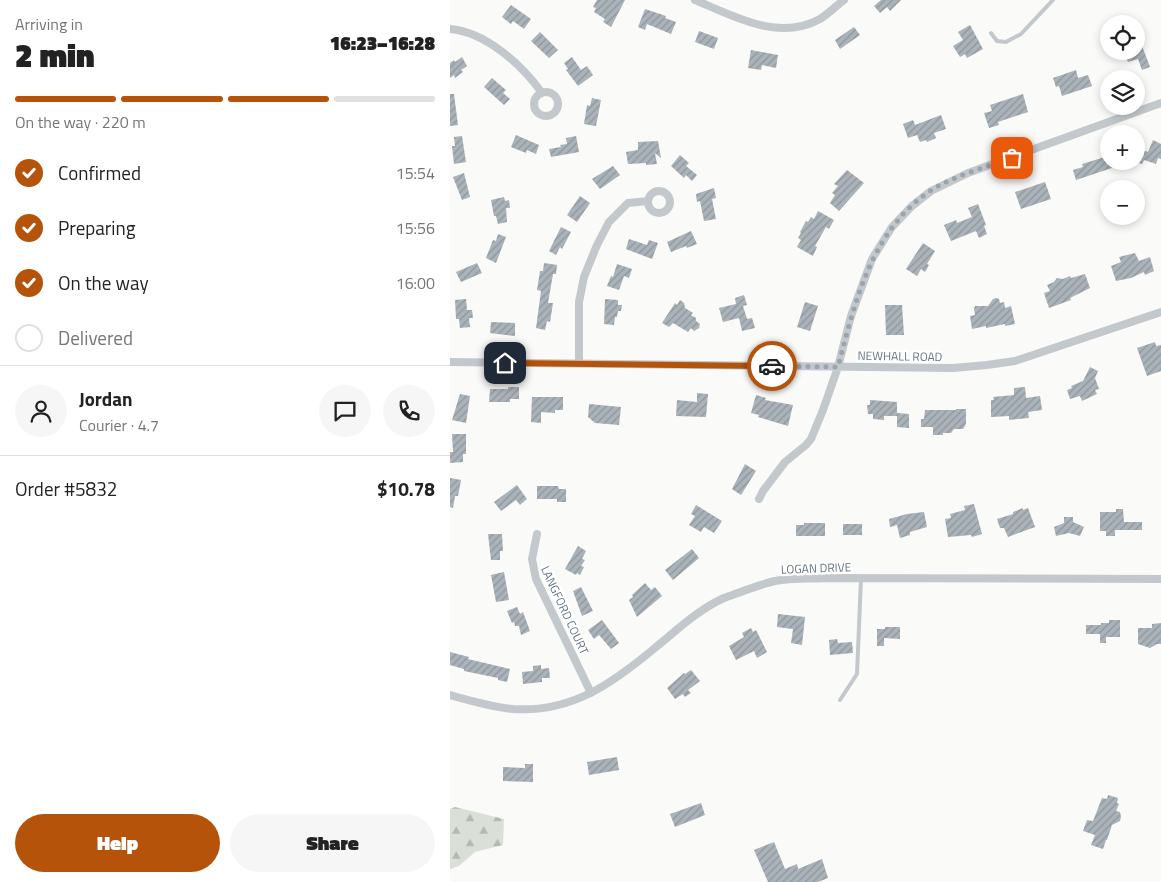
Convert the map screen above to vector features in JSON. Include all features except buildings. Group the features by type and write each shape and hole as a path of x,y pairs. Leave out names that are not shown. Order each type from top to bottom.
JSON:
{"street":[{"path":"695,0 748,22 772,28 793,28 819,19 844,0"},
{"path":"450,29 461,30 488,42 530,76 542,93"},
{"path":"759,499 785,462 806,446 811,439 838,367 851,316 872,259 892,227 912,206 931,190 968,174 1161,104"},
{"path":"579,364 579,302 581,289 597,245 609,222 628,202 648,201"},
{"name":"NEWHALL ROAD","path":"450,362 953,368 987,366 1015,361 1161,312"},
{"name":"LANGFORD COURT","path":"537,534 532,559 536,579 591,693"},
{"name":"LOGAN DRIVE","path":"450,695 486,705 512,709 556,707 591,693 625,673 680,627 723,599 775,581 828,578 1161,579"}],"lane":[{"path":"991,33 997,41 1006,42 1020,34 1053,0"},
{"path":"840,700 857,674 861,578"}],"green space":[{"path":"455,807 504,819 503,845 475,852 459,866 450,869 450,809"}],"way so far":[{"path":"772,366 838,367 851,316 872,259 892,227 931,190 1012,158"}],"route":[{"path":"505,363 772,366"}]}
